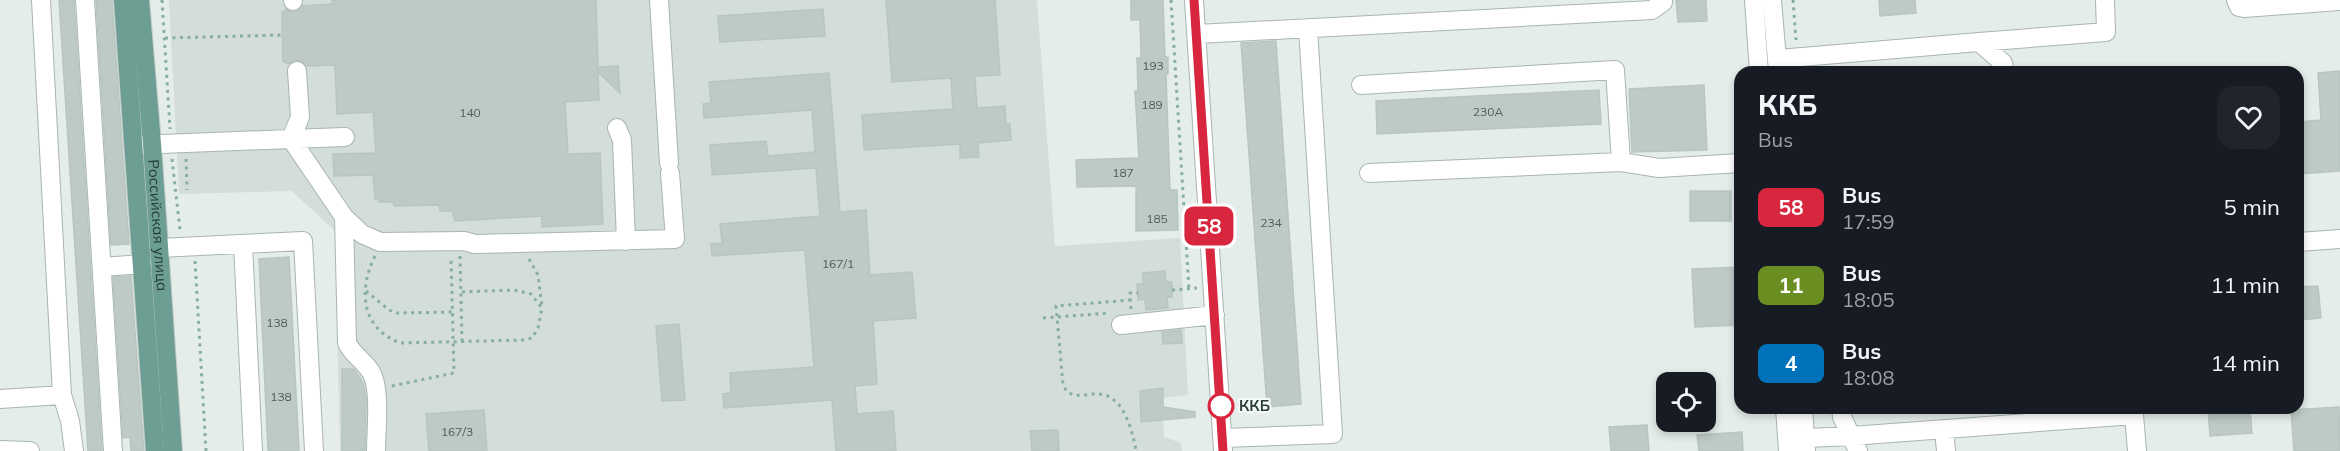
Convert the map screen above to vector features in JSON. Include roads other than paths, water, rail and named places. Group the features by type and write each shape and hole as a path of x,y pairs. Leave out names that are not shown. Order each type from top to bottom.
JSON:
{"main road":[{"name":"Российская улица","path":"123,0 152,144 142,264 155,451"},
{"name":"Российская улица","path":"141,0 173,451"}],"street":[{"path":"40,0 62,395 70,422 74,451"},
{"path":"85,0 113,451"},
{"path":"291,139 344,217 362,234 380,242 464,241 475,244 675,239 659,0"},
{"path":"1194,0 1223,445 1333,434 1308,28"},
{"path":"1197,34 1652,10 1663,0"},
{"path":"1754,0 1759,66"},
{"path":"1772,0 1777,66 1797,57 1817,65 1979,42 2106,32 2105,0"},
{"path":"2236,0 2239,7 2244,8 2340,1"},
{"path":"1979,42 2004,66"},
{"path":"1361,85 1615,70 1621,162"},
{"path":"291,139 300,117 297,71"},
{"path":"617,128 622,140 626,241"},
{"path":"152,144 345,137"},
{"path":"1369,173 1621,162 1659,168 1734,163"},
{"path":"344,217 347,343 352,353 372,374 375,389 376,451"},
{"path":"2304,242 2340,239"},
{"path":"159,248 303,241 314,451"},
{"path":"243,244 253,451"},
{"path":"102,267 142,264"},
{"path":"1121,317 1215,315"},
{"path":"0,399 62,395"},
{"path":"1787,414 1796,445"},
{"path":"1796,445 1802,414"},
{"path":"1842,414 1855,443"},
{"path":"1796,445 1855,443 2060,414"},
{"path":"2122,414 2134,415 2137,451"},
{"path":"1944,430 1946,451"},
{"path":"0,450 30,451"}],"place":[{"name":"ККБ","path":"1221,406"}]}
